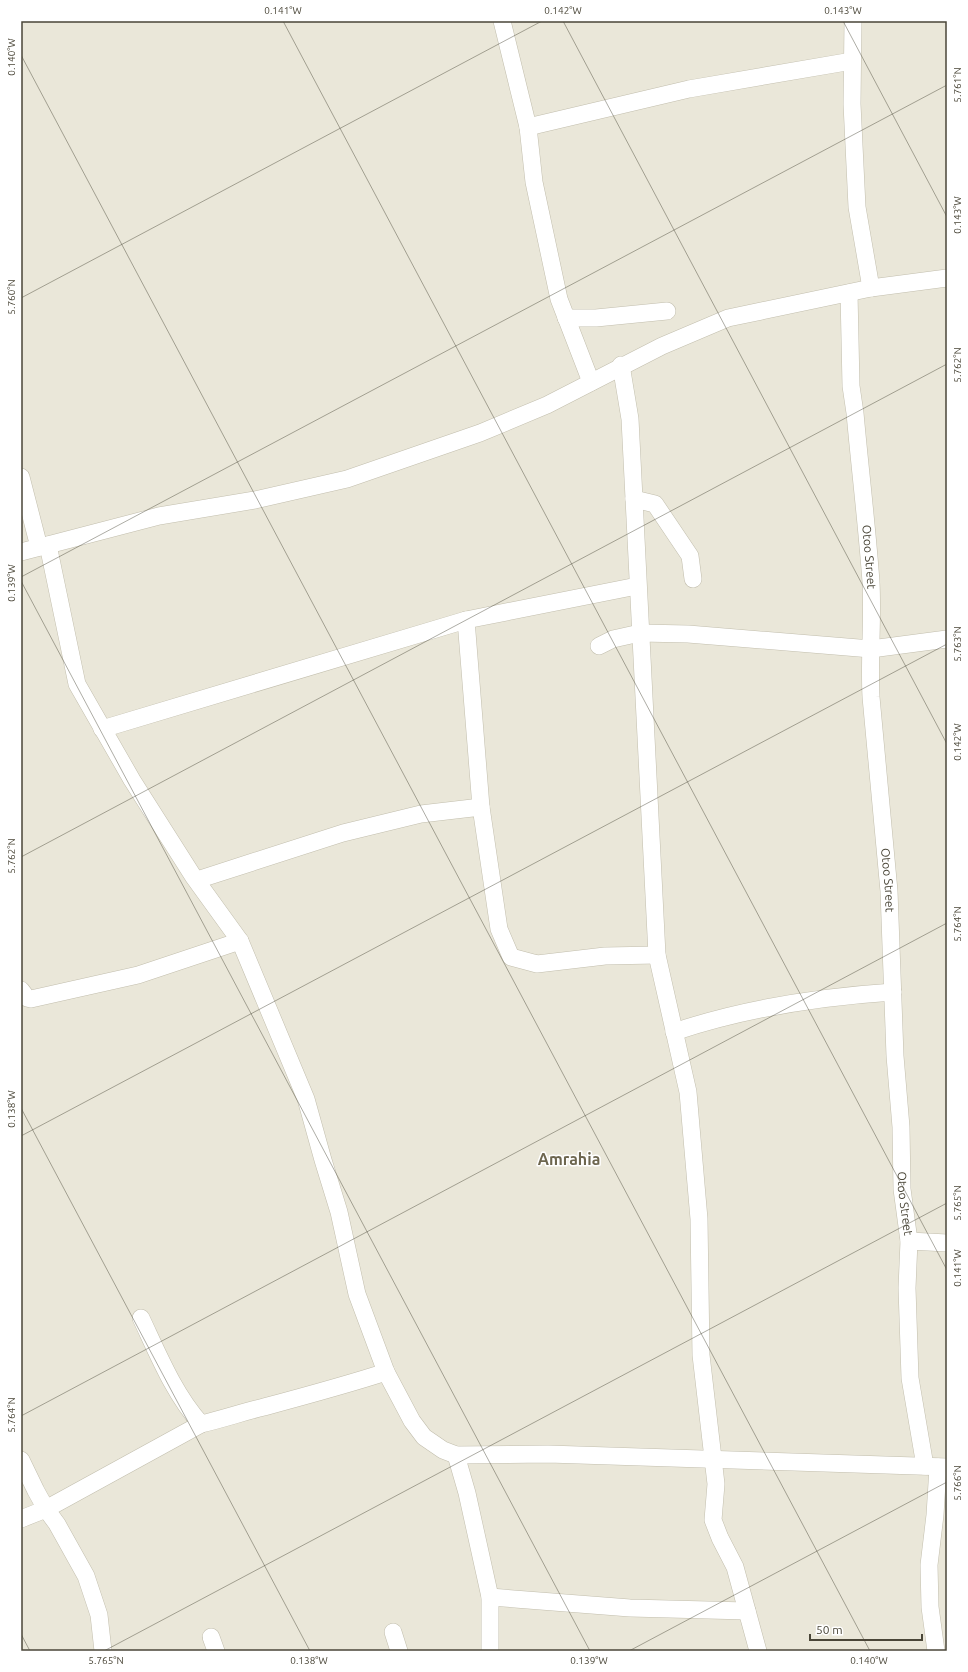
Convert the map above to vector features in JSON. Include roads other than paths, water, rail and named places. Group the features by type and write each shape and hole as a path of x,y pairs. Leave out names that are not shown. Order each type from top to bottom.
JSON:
{"street":[{"path":"502,21 528,127 534,182 559,299 591,382"},
{"path":"853,21 852,104 857,208 871,288"},
{"path":"528,127 689,89 852,61"},
{"path":"21,552 159,516 255,500 346,479 480,434 547,405 621,365 728,318 871,288 947,278"},
{"name":"Otoo Street","path":"849,293 851,386 855,413 871,581 871,697 884,825 895,1056 901,1126 902,1189 909,1242 908,1288 910,1378 937,1467 935,1514 929,1565 930,1607 936,1651"},
{"path":"566,318 668,312"},
{"path":"621,365 630,419 637,586 647,740 648,806 657,955 688,1092 699,1219 701,1355 716,1484 712,1520 736,1568 758,1651"},
{"path":"21,477 43,546 77,684 132,780 197,880 240,941 306,1099 339,1212 357,1294 386,1372 412,1421 424,1437 443,1450 456,1455 548,1454 937,1467"},
{"path":"634,499 655,504 690,556 693,579"},
{"path":"102,729 466,620 637,586"},
{"path":"466,620 481,807 499,930 511,957 537,964 605,956 657,955"},
{"path":"599,646 613,639 640,633 688,634 871,649 947,639"},
{"path":"197,880 343,833 422,814 481,807"},
{"path":"21,990 27,998 31,999 138,975 240,941"},
{"path":"674,1032 715,1018 764,1007 862,994 893,992"},
{"path":"909,1242 947,1243"},
{"path":"141,1318 177,1391 190,1412 201,1424"},
{"path":"21,1519 46,1509 201,1424 223,1420 239,1414 331,1389 386,1372"},
{"path":"456,1455 467,1492 490,1597 490,1651"},
{"path":"21,1460 46,1509 57,1524 86,1576 99,1615 103,1651"},
{"path":"490,1597 630,1608 747,1611"},
{"path":"393,1632 399,1651"}],"district":[{"name":"Amrahia","path":"569,1159"}]}
